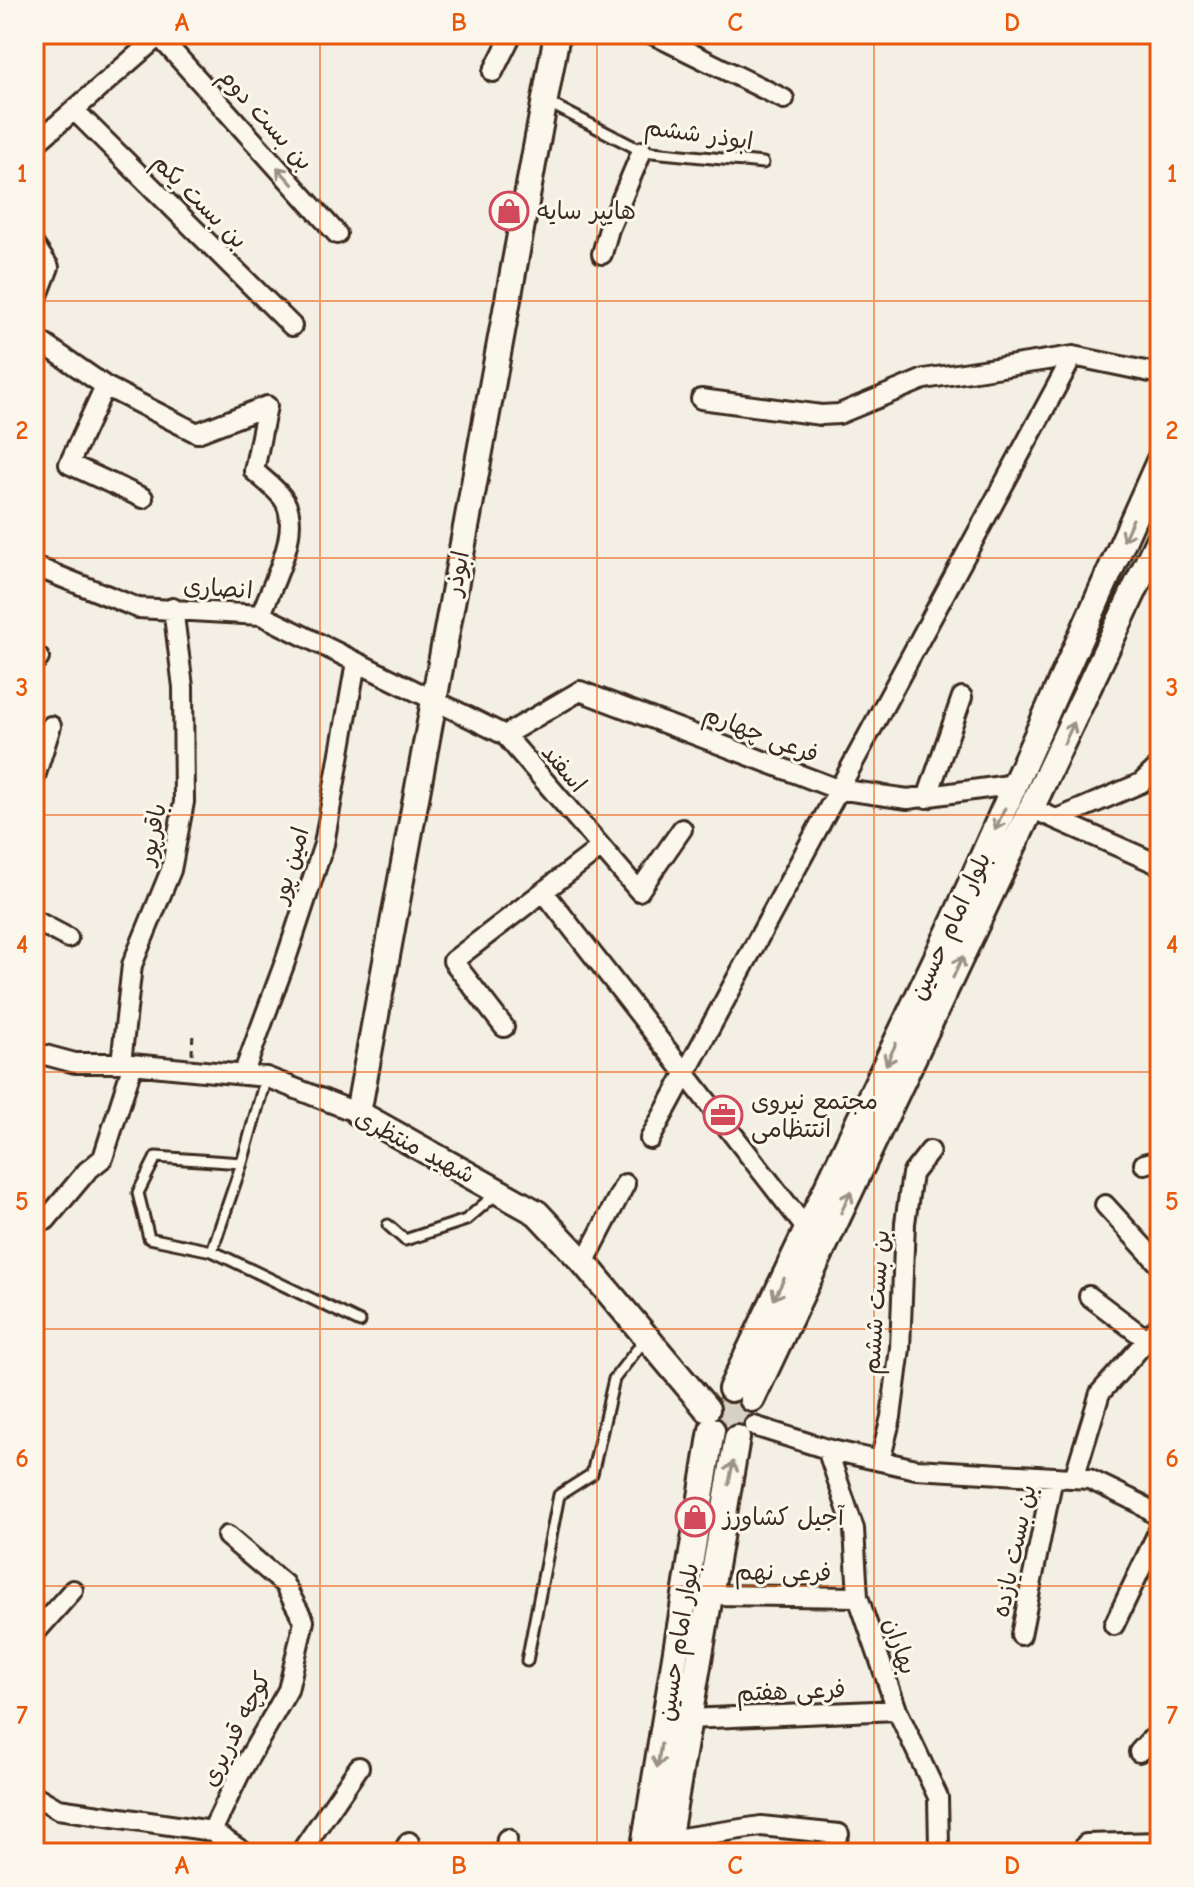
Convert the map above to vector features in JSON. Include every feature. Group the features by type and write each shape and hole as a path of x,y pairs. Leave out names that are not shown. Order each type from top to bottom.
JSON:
{"street":[{"path":"493,72 512,34"},
{"name":"ابوذر","path":"358,1113 557,34"},
{"path":"653,34 784,99"},
{"path":"34,145 157,35"},
{"name":"بن بست دوم","path":"157,35 337,234"},
{"name":"بن بست یکم","path":"74,110 292,326"},
{"path":"602,254 609,229 642,151"},
{"path":"34,245 49,267 34,306"},
{"path":"34,337 105,386 197,433 267,406 254,471 283,498 291,518 290,534 261,615"},
{"path":"701,399 821,415 839,414 924,379 1073,356 1160,374"},
{"path":"650,1139 1073,356"},
{"path":"105,386 69,464 143,498"},
{"name":"بلوار امام حسین","path":"741,1394 808,1231 1016,784 1160,459"},
{"name":"بلوار امام حسین","path":"741,1394 1033,809 1160,536"},
{"name":"انصاری","path":"34,566 138,608 261,615 434,700"},
{"name":"باقرپور","path":"46,1220 87,1171 103,1158 127,1064 132,965 171,870 184,802 183,687 173,608"},
{"name":"امین پور","path":"243,1075 324,844 356,662"},
{"name":"فرعی چهارم","path":"505,735 580,691 837,789 908,799 1016,784"},
{"path":"927,798 962,697"},
{"name":"اسفند","path":"434,700 505,735 639,891 682,829"},
{"path":"34,780 51,726"},
{"path":"1057,819 1141,783 1160,765"},
{"path":"1033,809 1160,865"},
{"path":"504,1027 453,961 600,848"},
{"path":"544,892 808,1231"},
{"path":"34,920 68,938"},
{"name":"شهید منتظری","path":"34,1052 75,1063 127,1064 266,1077 358,1113 537,1213 584,1263 710,1419"},
{"name":"بن بست ششم","path":"880,1461 891,1417 900,1348 905,1223 912,1174 930,1151"},
{"path":"584,1263 625,1184"},
{"path":"1105,1205 1160,1265"},
{"path":"1089,1296 1146,1339"},
{"path":"1074,1478 1100,1393 1160,1325"},
{"path":"746,1432 757,1412 741,1394 716,1395 710,1419 724,1438 746,1432 916,1469 1089,1479 1139,1503 1160,1518"},
{"name":"بلوار امام حسین","path":"643,1853 710,1419"},
{"name":"بلوار امام حسین","path":"667,1847 708,1595 746,1432"},
{"name":"بهاران","path":"827,1449 854,1529 858,1597 897,1710 938,1797 937,1853"},
{"name":"بن بست یازده","path":"1021,1635 1053,1477"},
{"path":"1114,1625 1160,1528"},
{"name":"کوچه قدریری","path":"212,1831 239,1775 288,1690 304,1621 284,1584 227,1536"},
{"path":"34,1634 73,1590"},
{"name":"فرعی نهم","path":"708,1595 858,1597"},
{"name":"فرعی هفتم","path":"688,1719 897,1710"},
{"path":"1139,1752 1160,1734"},
{"path":"300,1853 359,1767"},
{"path":"34,1795 58,1809 212,1831 244,1853"},
{"path":"667,1847 761,1826 839,1834"},
{"path":"1086,1844 1160,1842"}],"lane":[{"name":"ابوذر ششم","path":"545,101 642,151 763,163"},
{"path":"212,1251 242,1163 266,1077"},
{"path":"242,1163 156,1157 138,1193 149,1238 212,1251 360,1322"},
{"path":"388,1225 405,1240 466,1220 499,1191"},
{"path":"527,1661 559,1495 592,1474 614,1379 646,1338"}],"path":[{"path":"192,1070 193,1031"}],"shaded area":[{"path":"732,1393 746,1399 752,1413 746,1427 732,1433 718,1427 712,1413 718,1399"}],"place":[{"name":"هایپر‌ سایه","path":"509,211"},
{"name":"مجتمع نیروی انتتظامی","path":"723,1115"},
{"name":"آجیل کشاورز","path":"695,1517"}]}
